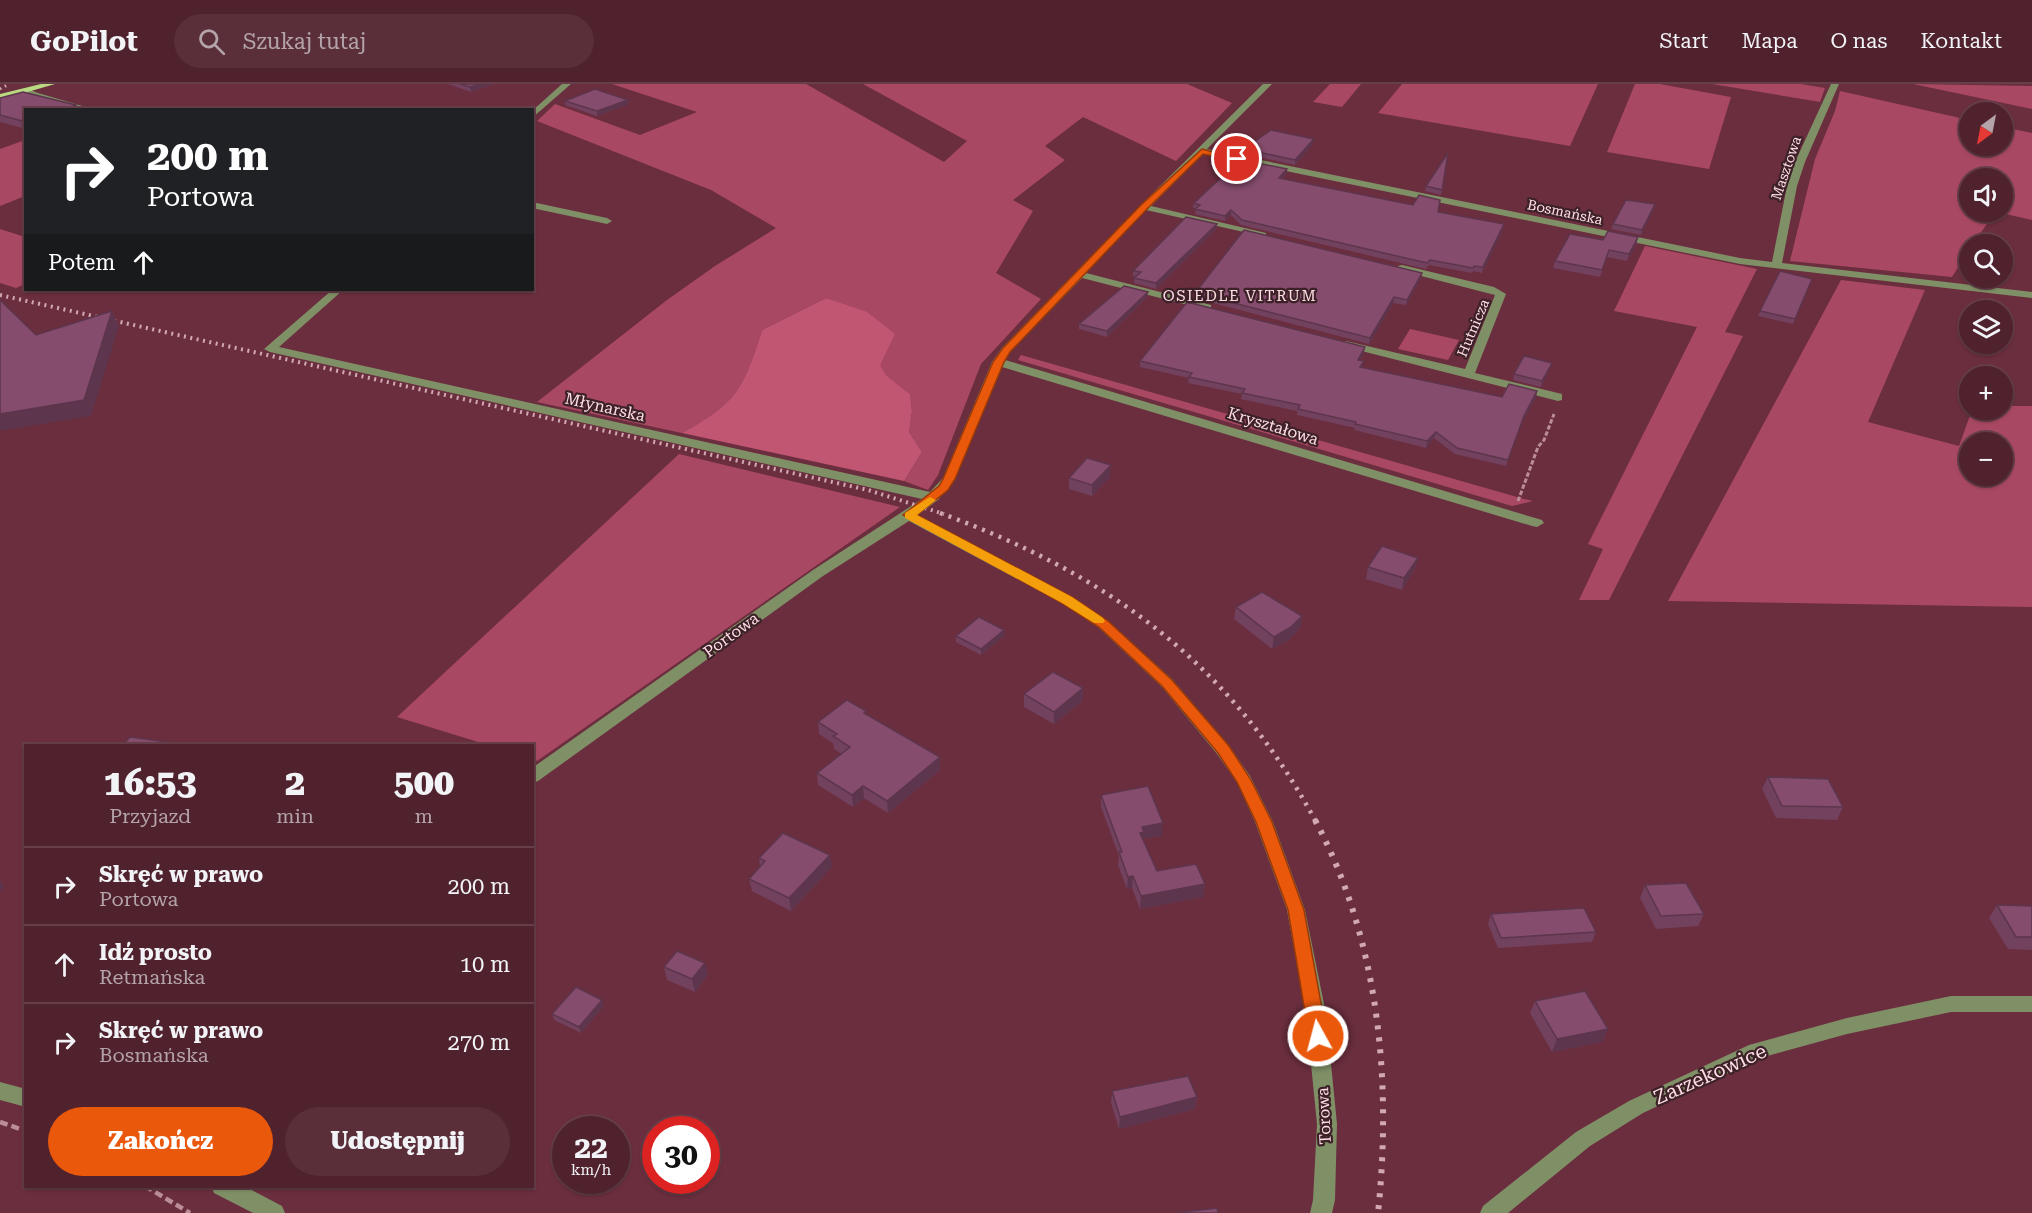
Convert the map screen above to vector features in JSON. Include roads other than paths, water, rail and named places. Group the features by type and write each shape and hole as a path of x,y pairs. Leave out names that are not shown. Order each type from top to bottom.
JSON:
{"main road":[{"path":"0,97 51,84"}],"street":[{"path":"534,114 567,84"},
{"name":"Portowa","path":"534,776 818,573 933,497 949,479 1006,350 1144,207 1268,84"},
{"name":"Masztowa","path":"1776,266 1792,186 1800,162 1835,84"},
{"path":"26,90 35,95 84,108"},
{"name":"Bosmańska","path":"1202,151 1706,255 1776,266 2032,295"},
{"path":"534,205 607,221"},
{"path":"1144,207 1275,238"},
{"name":"Hutnicza","path":"1340,342 1467,374 1472,370 1501,294 1490,289 1388,265"},
{"path":"1079,274 1214,309"},
{"name":"Młynarska","path":"337,291 270,349 933,497"},
{"name":"Kryształowa","path":"999,362 1538,523"},
{"path":"1467,374 1558,397"},
{"name":"Torowa","path":"909,515 1067,600 1104,624 1167,683 1223,750 1244,780 1264,822 1296,910 1316,1014 1326,1124 1324,1200 1321,1213"},
{"name":"Zarzekowice","path":"1491,1213 1583,1139 1636,1107 1756,1051 1847,1026 1951,1004 2032,1004"},
{"path":"0,1091 24,1097"},
{"path":"226,1188 274,1213"}],"railway":[{"path":"0,89 9,84"},
{"path":"0,295 868,490 944,514"},
{"path":"940,513 1001,537 1057,565 1110,595 1158,630 1203,670 1244,715 1282,765 1316,822"},
{"path":"1316,822 1337,866 1354,913 1367,962 1376,1012 1383,1112 1378,1213"}],"district":[{"name":"OSIEDLE VITRUM","path":"1240,296"}]}
